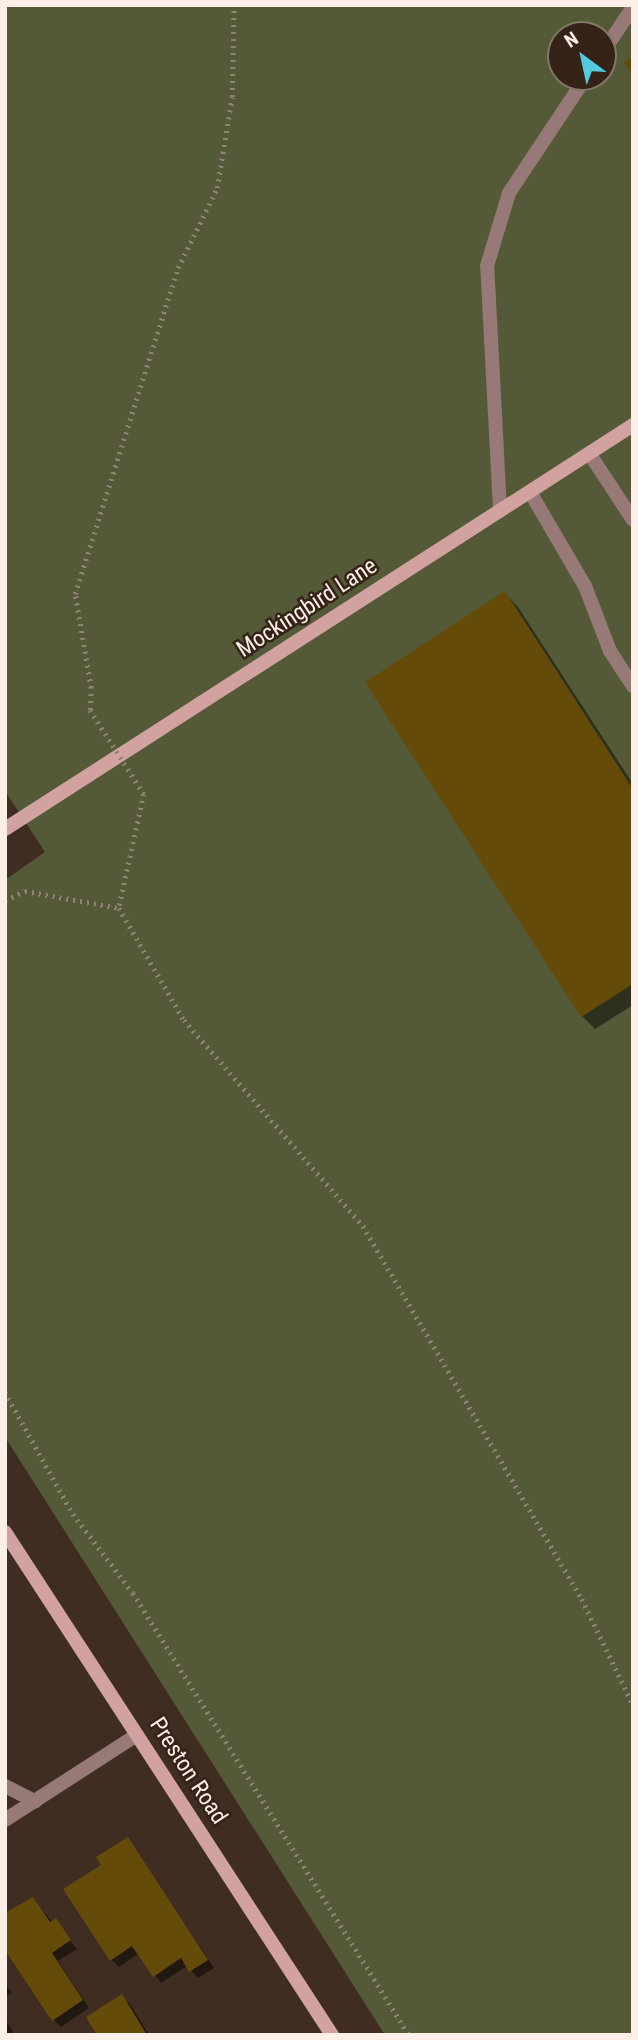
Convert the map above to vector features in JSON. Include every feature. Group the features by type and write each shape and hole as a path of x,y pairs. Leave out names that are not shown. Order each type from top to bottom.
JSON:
{"main road":[{"name":"Mockingbird Lane","path":"5,829 633,425"},
{"name":"Preston Road","path":"5,1532 332,2035"}],"street":[{"path":"617,31 633,7"},
{"path":"500,510 487,266 509,193 577,91"},
{"path":"589,453 633,520"},
{"path":"530,492 585,586 610,651 633,686"},
{"path":"5,1820 137,1735"},
{"path":"5,1786 35,1801"}],"path":[{"path":"234,5 232,96 216,188 178,268 75,594 90,676 90,710 144,794 119,908 184,1020 363,1226 582,1599 633,1705"},
{"path":"5,900 25,891 119,908"},
{"path":"5,1392 73,1514 133,1593 409,2035"}],"green space":[{"path":"5,5 633,5 633,2035 385,2035 5,1437 5,880 45,852 5,791"}],"building":[{"path":"633,56 633,76 624,62"},
{"path":"505,591 633,789 633,984 581,1017 365,682"},
{"path":"128,1837 208,1960 189,1972 181,1958 153,1977 132,1946 110,1961 63,1889 101,1865 96,1857"},
{"path":"33,1897 50,1922 56,1918 71,1940 52,1953 83,2000 52,2021 5,1950 5,1913"},
{"path":"122,1994 147,2035 97,2035 86,2017"}]}
